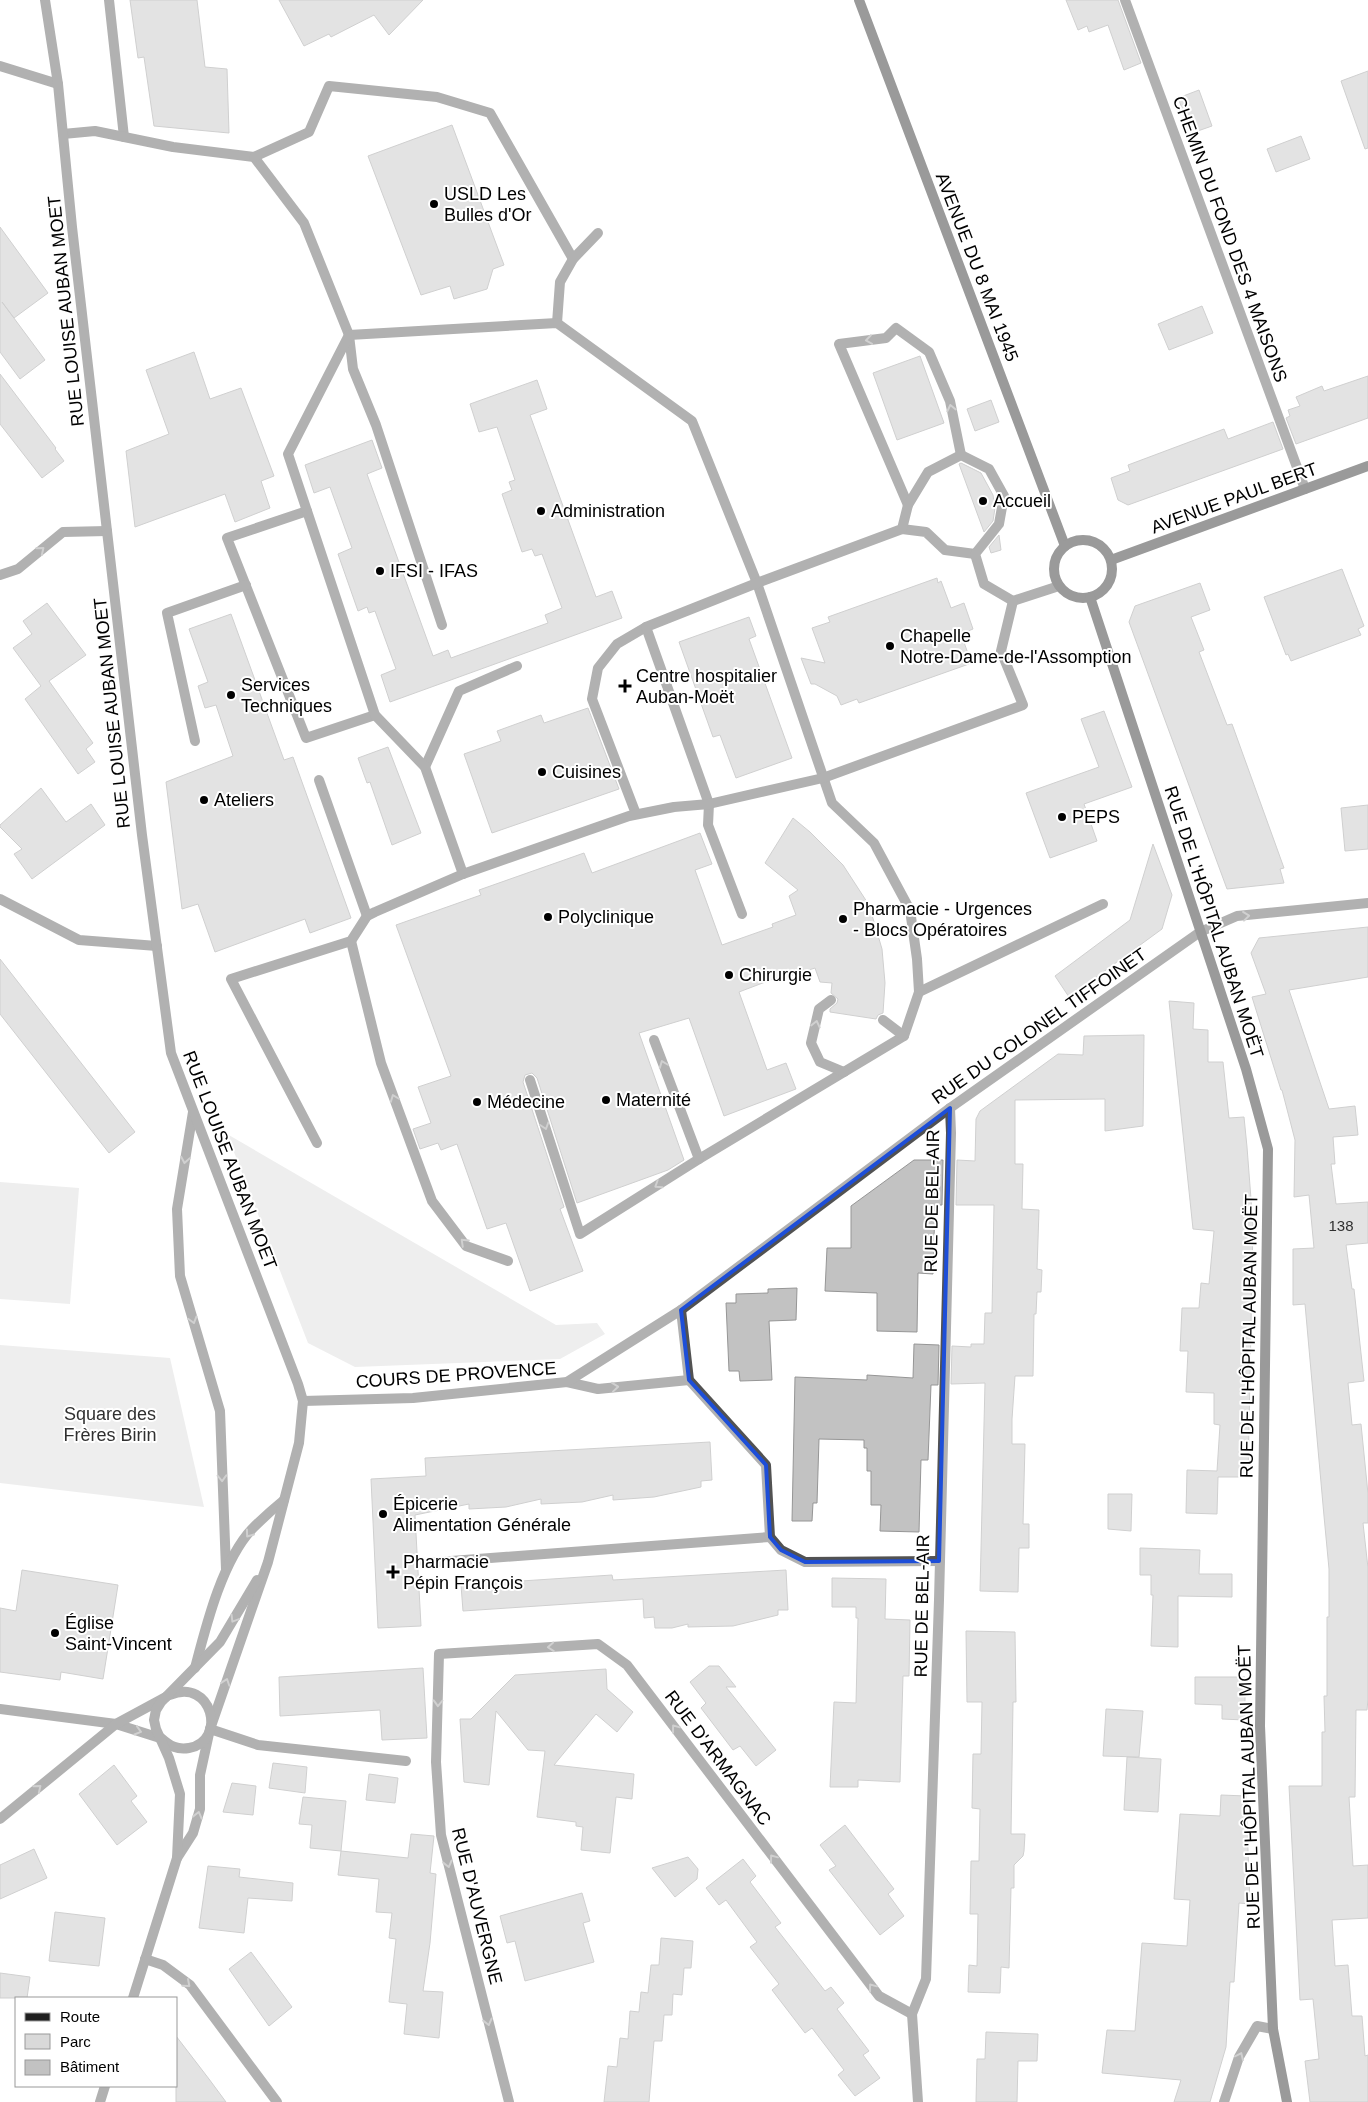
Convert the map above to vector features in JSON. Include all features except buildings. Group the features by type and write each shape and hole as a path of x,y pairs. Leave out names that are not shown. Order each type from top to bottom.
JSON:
{"main road":[{"name":"AVENUE DU 8 MAI 1945","path":"859,0 1064,546"},
{"name":"AVENUE PAUL BERT","path":"1111,560 1368,466"},
{"path":"1088,540 1097,544 1106,551 1111,560 1112,575 1108,584 1099,593 1090,597 1078,598 1068,594 1059,586 1054,577 1054,564 1058,555 1064,546 1075,541 1088,540"},
{"name":"RUE DE L'HÔPITAL AUBAN MOËT","path":"1090,597 1246,1069 1268,1149 1260,1726 1273,2029 1287,2102"}],"street":[{"name":"RUE LOUISE AUBAN MOET","path":"45,0 58,84 72,227 142,835 171,1052 298,1384 302,1401 300,1443 268,1562"},
{"path":"109,0 124,138"},
{"name":"CHEMIN DU FOND DES 4 MAISONS","path":"1125,0 1305,489"},
{"path":"0,66 58,84"},
{"path":"63,134 95,131 173,147 254,157 309,132 329,86 437,97 490,113 573,259"},
{"path":"254,157 304,224 350,335 353,369 376,425 442,625"},
{"path":"557,323 560,282 573,259 598,233"},
{"path":"350,335 557,323 692,421 757,583 832,803 874,843 910,910 917,959 919,992 904,1036 699,1159 580,1234 530,1080"},
{"path":"908,504 839,344 886,338 896,328 929,352 950,401 961,455"},
{"path":"350,335 288,454 376,715 425,767 463,874"},
{"path":"902,529 908,504 928,472 961,455"},
{"path":"961,455 989,468 1004,496 999,524 975,554"},
{"path":"307,511 227,538 306,738 376,715"},
{"path":"636,814 592,699 598,668 617,644 646,627 902,529 926,532 945,550 975,554"},
{"path":"0,575 18,569 63,532 108,531"},
{"path":"975,554 984,584 1013,601 1059,586"},
{"path":"195,742 167,613 246,584"},
{"path":"317,1143 231,978 352,941 367,916 463,874 636,814 674,807 709,804 823,778 1023,705 1001,651 1013,601"},
{"path":"646,627 709,804 708,825 742,914"},
{"path":"425,767 459,690 517,666"},
{"path":"319,780 367,916"},
{"path":"0,899 79,940 157,946"},
{"name":"RUE DU COLONEL TIFFOINET","path":"681,1310 950,1108 1200,932 1237,916 1368,903"},
{"path":"919,992 1103,904"},
{"path":"352,941 381,1063 432,1201 466,1246 508,1262"},
{"path":"831,1000 819,1009 811,1043 820,1062 844,1072"},
{"path":"883,1020 904,1036"},
{"path":"654,1040 699,1159"},
{"name":"RUE DE BEL-AIR","path":"918,2102 912,2014 926,1979 939,1620 951,1133 950,1108"},
{"path":"193,1112 177,1209 180,1276 220,1411 226,1569"},
{"path":"681,1310 689,1380 766,1465 770,1537 781,1550 805,1562 939,1561"},
{"name":"COURS DE PROVENCE","path":"302,1401 413,1398 567,1382 681,1310"},
{"path":"567,1382 598,1389 689,1380"},
{"path":"196,1668 204,1632 226,1569 251,1530 284,1500"},
{"path":"425,1563 770,1537"},
{"path":"133,1997 177,1858 180,1794 169,1758 156,1730 154,1720 156,1710 161,1702 220,1642 268,1562"},
{"path":"0,1709 116,1724 160,1738 176,1748 192,1747 206,1737 210,1728 268,1562"},
{"name":"RUE D'ARMAGNAC","path":"439,1654 598,1644 626,1665 879,1996 912,2014"},
{"name":"RUE D'AUVERGNE","path":"439,1654 436,1762 441,1835 508,2102"},
{"path":"0,1819 116,1724 168,1696 186,1691 204,1700 209,1709 210,1728 200,1774 200,1809 193,1833 177,1858"},
{"path":"210,1728 258,1745 406,1761"},
{"path":"145,1959 163,1965 190,1985 278,2102"},
{"path":"1224,2102 1239,2057 1256,2026 1273,2029"},
{"path":"100,2102 105,2087"}],"highlighted area":[{"path":"950,1108 939,1561 805,1562 781,1550 770,1537 766,1465 689,1380 681,1310"}],"green space":[{"path":"227,1134 556,1325 597,1323 605,1334 560,1359 355,1367 308,1343"},
{"path":"0,1182 79,1188 70,1304 0,1299"},
{"name":"Square des Frères Birin","path":"0,1345 170,1358 204,1507 0,1483"}],"place":[{"name":"USLD Les Bulles d'Or","path":"434,204"},
{"name":"Accueil","path":"983,501"},
{"name":"Administration","path":"541,511"},
{"name":"IFSI - IFAS","path":"380,571"},
{"name":"Chapelle Notre-Dame-de-l'Assomption","path":"890,646"},
{"name":"Centre hospitalier Auban-Moët","path":"625,686"},
{"name":"Services Techniques","path":"231,695"},
{"name":"Cuisines","path":"542,772"},
{"name":"Ateliers","path":"204,800"},
{"name":"PEPS","path":"1062,817"},
{"name":"Polyclinique","path":"548,917"},
{"name":"Pharmacie - Urgences - Blocs Opératoires","path":"843,919"},
{"name":"Chirurgie","path":"729,975"},
{"name":"Maternité","path":"606,1100"},
{"name":"Médecine","path":"477,1102"},
{"name":"Épicerie Alimentation Générale","path":"383,1514"},
{"name":"Pharmacie Pépin François","path":"393,1572"},
{"name":"Église Saint-Vincent","path":"55,1633"}]}
